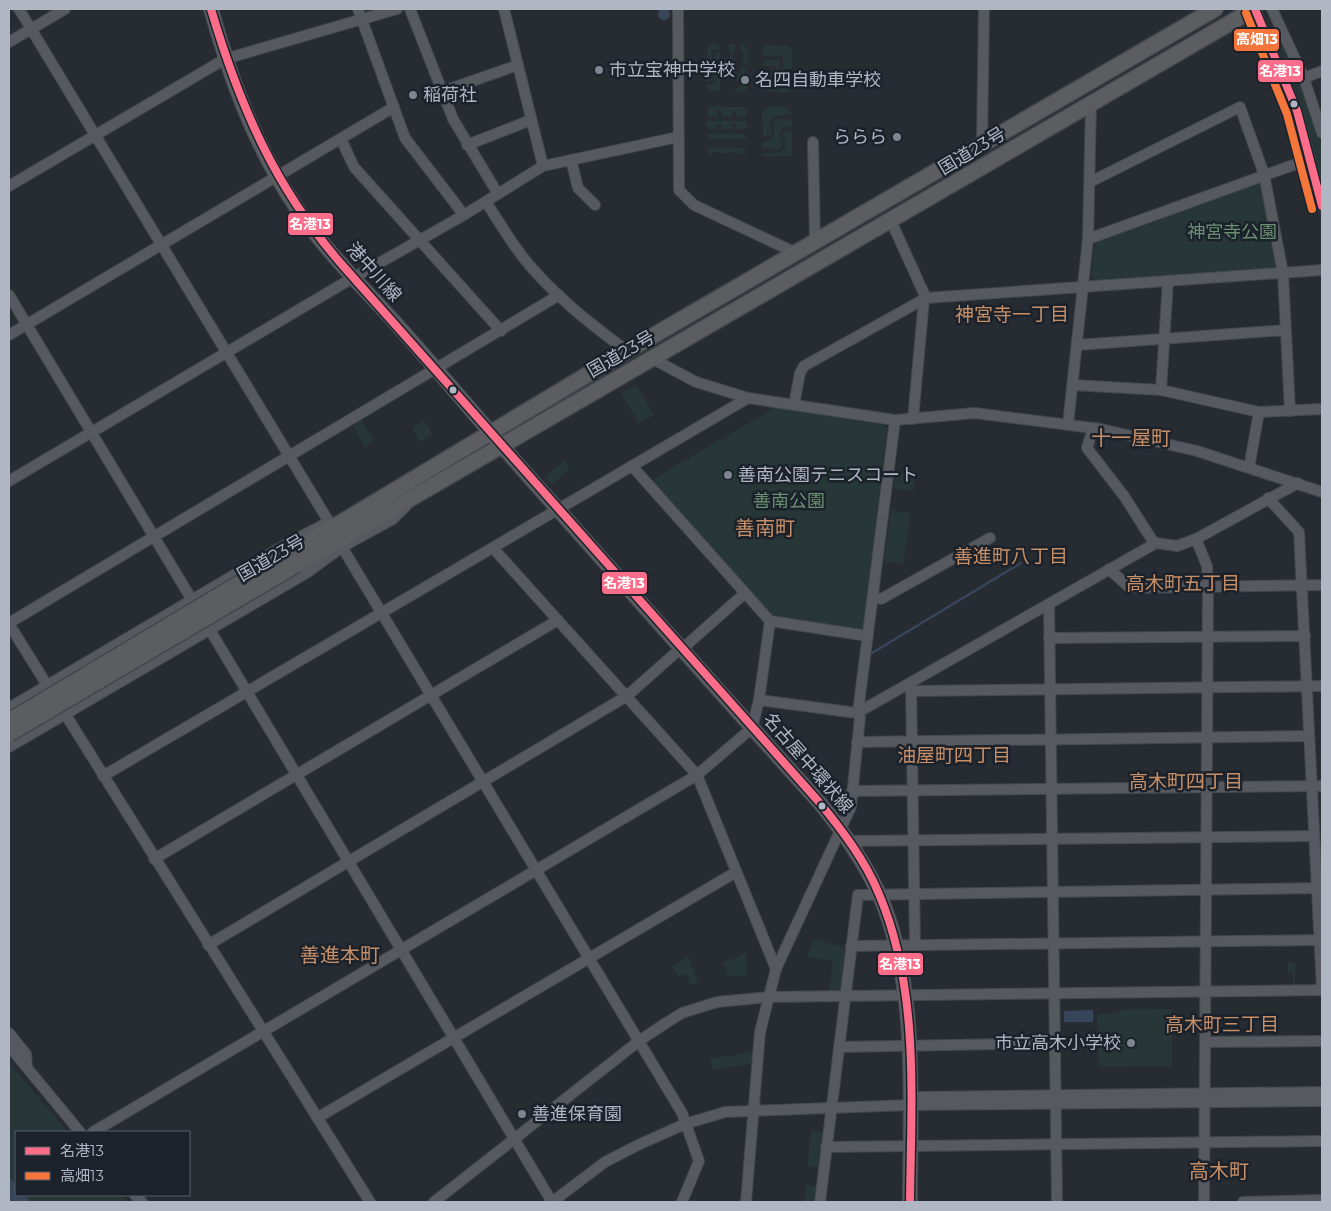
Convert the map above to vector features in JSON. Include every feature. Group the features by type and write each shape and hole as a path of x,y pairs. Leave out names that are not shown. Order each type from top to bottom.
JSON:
{"highway":[{"name":"国道23号","path":"9,734 293,559 490,432 1215,9"},
{"name":"国道23号","path":"9,721 293,559 416,497 651,358 1255,9"}],"main road":[{"name":"港中川線","path":"212,9 225,59 238,96 277,176 308,223 490,432"},
{"name":"名古屋中環状線","path":"490,432 840,827 879,894 896,946 906,995 910,1104 910,1202"}],"street":[{"path":"19,9 329,522"},
{"path":"9,42 65,9"},
{"path":"9,186 225,59 360,14 397,9"},
{"path":"410,9 441,92 467,145 498,194"},
{"path":"504,9 543,166"},
{"path":"678,9 679,190 694,205 796,253"},
{"path":"982,144 984,9"},
{"path":"1255,9 1298,111 1322,206"},
{"path":"1272,9 1304,78 1322,134"},
{"path":"360,14 405,138 464,215"},
{"path":"441,92 518,65"},
{"path":"1304,78 1322,71"},
{"path":"1068,425 1088,239 1091,103"},
{"path":"9,334 394,107"},
{"path":"1090,182 1240,107 1264,174 1283,273 1290,411"},
{"path":"467,145 531,120"},
{"path":"9,481 420,241 543,166 678,137"},
{"path":"340,138 354,167 501,331"},
{"path":"813,142 815,242"},
{"path":"1088,239 1310,159"},
{"path":"571,160 578,188 595,205"},
{"path":"486,202 523,257 583,318 627,351"},
{"path":"891,221 925,299 913,418"},
{"path":"794,405 800,373 804,366 925,299 1322,270"},
{"path":"1162,390 1168,282"},
{"path":"9,294 192,600"},
{"path":"370,1202 154,859 9,623 436,371 559,295"},
{"path":"1077,345 1286,330"},
{"path":"651,358 696,382 748,398 895,420 975,413 1093,428 1197,451 1322,492"},
{"path":"1073,384 1162,390 1259,412 1322,409"},
{"path":"103,776 248,693 748,398"},
{"path":"1249,468 1259,412"},
{"path":"746,1202 760,1032 776,969 850,807 860,716 858,712 895,420"},
{"path":"1093,428 1087,448 1124,496 1154,543"},
{"path":"632,466 770,621 868,636"},
{"path":"9,708 192,600 382,492 409,483"},
{"path":"759,700 858,712 911,687 1154,543 1177,546 1196,539 1298,483"},
{"path":"9,747 308,572 342,547 393,519 416,497"},
{"path":"434,1202 639,1041 666,1022 701,1006 734,999 769,997 1322,990 1320,888 1314,836 1317,786 1309,736 1299,532 1268,498"},
{"path":"873,597 881,598 990,538"},
{"path":"1196,539 1207,566 1208,587 1204,1202"},
{"path":"342,547 682,1113 699,1161 682,1202"},
{"path":"493,548 697,775 776,969"},
{"path":"1109,569 1130,588 1322,585"},
{"path":"208,945 627,696 745,593"},
{"path":"1049,604 1057,1202"},
{"path":"154,859 558,620"},
{"path":"95,1131 697,775 752,728 759,700 770,621"},
{"path":"210,630 452,1038 516,1138 553,1202 605,1162 685,1124 716,1114 754,1109 910,1104 919,1097 1055,1099 1204,1097 1322,1092"},
{"path":"1049,638 1305,636"},
{"path":"911,687 1050,689 1322,686"},
{"path":"911,687 915,945"},
{"path":"857,742 1309,736"},
{"path":"852,791 1317,786"},
{"path":"849,841 1314,836"},
{"path":"316,1118 736,872"},
{"path":"820,1202 858,895 1320,888"},
{"path":"851,946 1320,940"},
{"path":"9,1033 26,1054 27,1067"},
{"path":"1205,1042 1322,1041"},
{"path":"839,1047 1055,1043"},
{"path":"9,1046 79,1131"},
{"path":"1204,1097 1322,1101"},
{"path":"826,1147 1322,1141"},
{"path":"1243,1202 1322,1200"}],"green space":[{"path":"1278,28 1305,92 1322,147 1322,192 1301,102 1273,31"},
{"path":"712,44 718,45 720,49 713,49 712,60 707,60 707,48"},
{"path":"736,44 736,49 731,54 734,61 731,64 732,70 739,73 744,68 748,68 738,82 736,76 729,76 730,51 728,46"},
{"path":"741,44 747,47 748,64 741,60 745,55 740,49"},
{"path":"765,45 788,46 793,53 792,69 783,69 783,56 762,55 762,48"},
{"path":"715,52 720,52 720,64 712,67 710,72 713,80 706,82 706,63 715,63"},
{"path":"764,60 779,60 779,74 792,75 792,80 776,80 776,66 762,66"},
{"path":"716,67 720,68 720,90 711,92 706,86 715,82 713,71"},
{"path":"763,70 772,71 773,84 791,85 792,90 787,93 764,91 762,88"},
{"path":"748,77 746,91 734,92"},
{"path":"711,106 744,107 748,116 737,117 736,112 732,111 732,117 722,117 721,111 718,111 717,117 708,117 707,110"},
{"path":"769,106 787,107 792,114 772,117 769,123 772,134 763,137 762,111"},
{"path":"779,119 793,120 791,126 784,127 779,132 782,147 779,149 762,148 762,141 773,138 773,122"},
{"path":"746,121 748,128 737,129 736,124 732,123 731,129 722,129 721,124 717,124 716,129 708,129 706,122"},
{"path":"786,130 792,132 792,156 761,156 763,153 777,153 785,148 783,133"},
{"path":"709,133 745,134 747,137 745,139 709,139 706,136"},
{"path":"710,147 744,148 747,152 745,155 730,152 729,154 712,152 712,154 708,154 706,150"},
{"name":"神宮寺公園","path":"1260,181 1263,182 1277,266 1275,268 1095,280 1091,276 1095,241"},
{"path":"636,385 654,415 639,423 621,393"},
{"name":"善南公園","path":"776,407 884,425 887,428 864,627 861,630 773,616 650,481"},
{"path":"361,419 374,441 365,447 352,425"},
{"path":"424,421 433,434 420,442 412,428"},
{"path":"565,460 570,469 552,484 545,477"},
{"path":"895,473 915,475 914,491 893,489"},
{"path":"891,510 911,513 903,564 884,561"},
{"path":"813,939 847,948 843,989 840,992 829,992 833,961 806,957"},
{"path":"746,953 747,975 728,976 723,963"},
{"path":"688,956 698,982 691,985 688,976 684,974 678,977 672,966"},
{"path":"1288,963 1295,963 1295,986 1293,986 1293,973 1288,973"},
{"path":"1172,1009 1172,1066 1098,1067 1097,1014 1119,1013 1119,1010"},
{"path":"756,1051 755,1063 712,1070 710,1059"},
{"path":"9,1063 67,1131 15,1131 15,1196 122,1196 128,1202 9,1202"},
{"path":"811,1130 825,1132 821,1167 807,1166"},
{"path":"806,1185 818,1187 817,1202 804,1202"}],"water":[{"path":"662,8 666,8 670,14 666,20 662,20 658,16 658,12"},
{"path":"1093,1010 1093,1022 1064,1022 1064,1011"},
{"path":"9,1176 15,1184 15,1196 25,1196 31,1202 9,1202"}],"waterway":[{"path":"872,653 1021,563"}],"transit line":[{"name":"名港13","path":"211,9 234,80 263,146 299,208 320,238 819,802 860,857 879,894 892,931 901,968 907,1007 911,1085 910,1202"},
{"name":"名港13","path":"1255,9 1297,111 1322,206"},
{"name":"高畑13","path":"1246,13 1287,114 1312,209"}],"place":[{"name":"市立宝神中学校","path":"599,70"},
{"name":"名四自動車学校","path":"745,80"},
{"name":"稲荷社","path":"413,95"},
{"name":"ららら","path":"897,137"},
{"name":"善南公園テニスコート","path":"728,475"},
{"name":"市立高木小学校","path":"1131,1043"},
{"name":"善進保育園","path":"522,1114"}],"district":[{"name":"神宮寺一丁目","path":"1012,314"},
{"name":"十一屋町","path":"1131,438"},
{"name":"善南町","path":"765,528"},
{"name":"善進町八丁目","path":"1011,556"},
{"name":"高木町五丁目","path":"1183,583"},
{"name":"油屋町四丁目","path":"954,755"},
{"name":"高木町四丁目","path":"1186,781"},
{"name":"善進本町","path":"340,955"},
{"name":"高木町三丁目","path":"1222,1024"},
{"name":"高木町","path":"1219,1171"}]}
